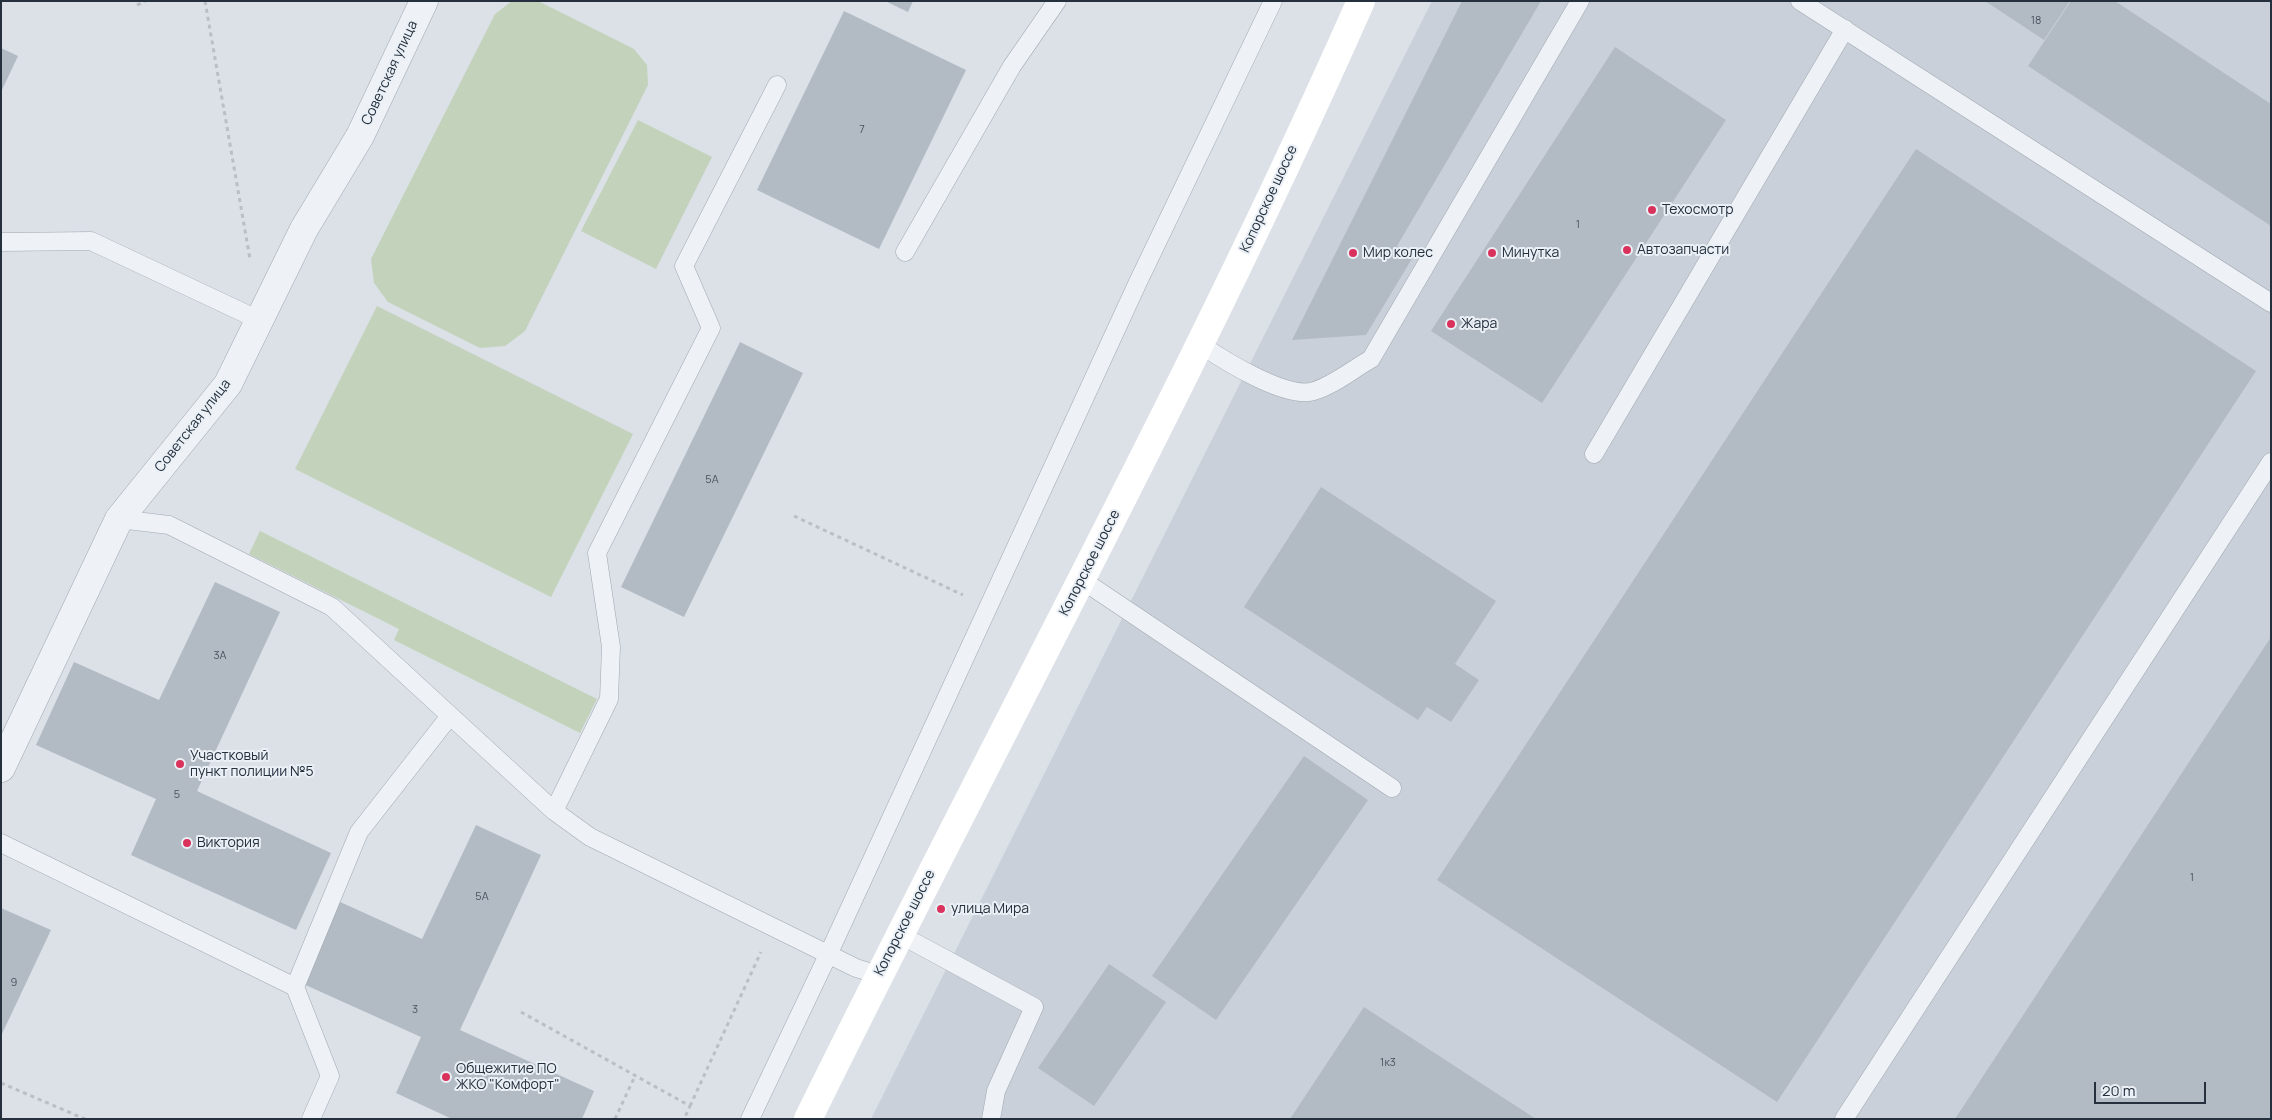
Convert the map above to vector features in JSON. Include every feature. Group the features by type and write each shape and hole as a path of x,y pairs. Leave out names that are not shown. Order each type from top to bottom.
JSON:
{"main road":[{"name":"Копорское шоссе","path":"808,1119 899,934 1082,580 1200,344 1361,1"}],"street":[{"name":"Советская улица","path":"1,768 119,519 228,384 304,229 360,136 424,1"}],"lane":[{"path":"905,252 1012,66 1057,1"},
{"path":"750,1119 1134,291 1272,1"},
{"path":"1200,344 1283,390 1313,392 1371,360 1580,1"},
{"path":"1800,1 2271,303"},
{"path":"1594,454 1845,29"},
{"path":"554,811 609,699 611,647 597,553 711,328 684,266 777,84"},
{"path":"1,242 91,241 259,320"},
{"path":"1844,1119 2271,462"},
{"path":"119,519 169,524 332,607 449,717 554,811 590,837 856,968 879,975"},
{"path":"1082,580 1392,788"},
{"path":"295,987 359,832 449,717"},
{"path":"1,843 295,987 330,1076 311,1119"},
{"path":"899,934 1034,1007 996,1091 991,1119"}],"path":[{"path":"137,5 146,1"},
{"path":"205,1 251,265"},
{"path":"794,516 988,607"},
{"path":"684,1119 773,927"},
{"path":"522,1012 690,1106"},
{"path":"615,1119 635,1076"},
{"path":"1,1083 85,1119"}],"shaded area":[{"path":"1432,1 2271,1 2271,1119 871,1119"}],"green space":[{"path":"512,1 538,1 634,49 647,65 648,85 525,331 505,346 480,348 388,302 374,283 371,259 495,14"},
{"path":"638,120 712,157 656,269 581,231"},
{"path":"377,306 633,434 551,597 295,469"},
{"path":"260,531 597,699 580,733 394,640 399,629 249,554"}],"building":[{"path":"885,1 913,1 908,12"},
{"path":"1462,1 1541,1 1397,246 1413,257 1366,335 1292,340"},
{"path":"1985,1 2070,1 2044,40"},
{"path":"2071,1 2115,1 2271,104 2271,226 2028,66"},
{"path":"844,11 966,70 879,249 757,190"},
{"path":"1615,47 1726,120 1542,403 1431,331"},
{"path":"1,48 18,56 1,92"},
{"path":"1916,149 2256,371 1777,1102 1437,880"},
{"path":"740,342 803,373 684,617 621,587"},
{"path":"1321,487 1496,601 1455,664 1479,680 1451,722 1427,707 1418,720 1244,607"},
{"path":"215,582 280,612 197,791 331,853 296,930 131,855 156,799 36,745 74,662 159,700"},
{"path":"2271,637 2271,1119 1955,1119"},
{"path":"1304,756 1368,800 1216,1020 1152,976"},
{"path":"476,825 541,855 460,1030 594,1091 582,1119 452,1119 396,1093 421,1037 301,983 338,901 422,939"},
{"path":"1,908 51,930 1,1036"},
{"path":"1109,964 1166,1002 1094,1106 1038,1068"},
{"path":"1364,1007 1536,1119 1290,1119"}],"place":[{"name":"Техосмотр","path":"1652,210"},
{"name":"Автозапчасти","path":"1627,250"},
{"name":"Мир колес","path":"1353,253"},
{"name":"Минутка","path":"1492,253"},
{"name":"Жара","path":"1451,324"},
{"name":"Участковый пункт полиции №5","path":"180,764"},
{"name":"Виктория","path":"187,843"},
{"name":"улица Мира","path":"941,909"},
{"name":"Общежитие ПО ЖКО \"Комфорт\"","path":"446,1077"}]}
